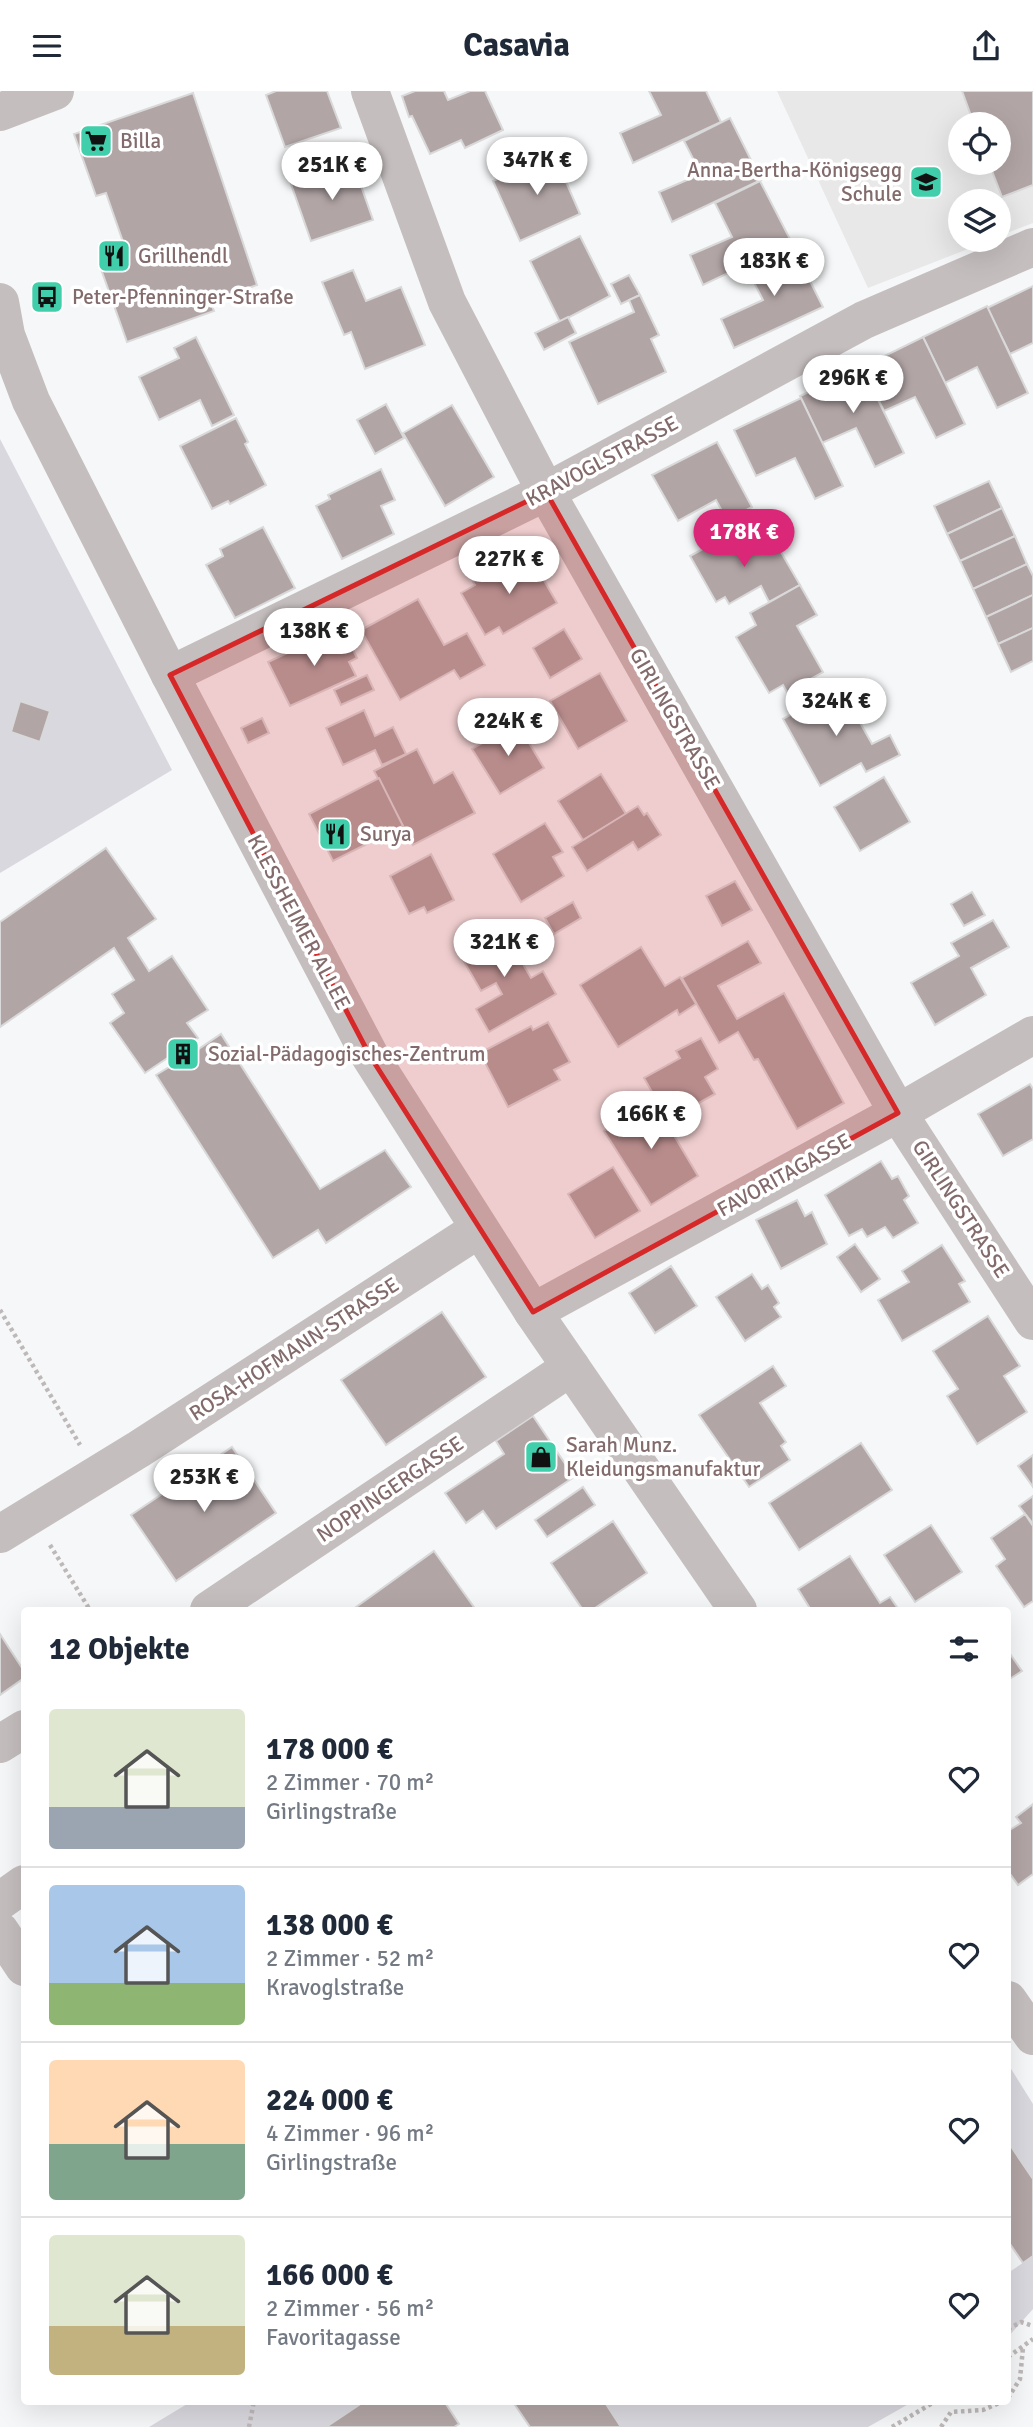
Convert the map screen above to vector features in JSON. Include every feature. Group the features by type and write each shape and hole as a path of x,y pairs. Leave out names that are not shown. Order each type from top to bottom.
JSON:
{"street":[{"path":"0,112 55,91"},
{"name":"GIRLINGSTRASSE","path":"370,91 447,302 546,492 898,1112 1033,1321"},
{"name":"KRAVOGLSTRASSE","path":"170,675 546,492 864,320 1033,247"},
{"name":"KLESSHEIMER ALLEE","path":"0,302 6,335 31,401 170,675 370,1056 533,1312 736,1607"},
{"name":"FAVORITAGASSE","path":"533,1312 1033,1035"},
{"name":"ROSA-HOFMANN-STRASSE","path":"15,1524 97,1475 479,1229"},
{"name":"NOPPINGERGASSE","path":"213,1607 571,1367"},
{"path":"0,1744 21,1731"},
{"path":"0,1901 21,1886"},
{"path":"0,1931 21,1963"},
{"path":"1011,2004 1033,2036"}],"path":[{"path":"0,1310 97,1475"},
{"path":"15,1524 87,1607"},
{"path":"1011,2327 1021,2322 1033,2326"},
{"path":"1011,2355 1033,2339"},
{"path":"1011,2392 1020,2379 1023,2348"},
{"path":"249,2427 253,2405"},
{"path":"892,2427 929,2405"},
{"path":"941,2427 951,2411 983,2410 994,2405"}],"highlighted area":[{"path":"546,492 898,1113 533,1312 370,1056 170,675"}],"shaded area":[{"name":"Anna-Bertha-Königsegg Schule","path":"777,91 1033,91 1033,223 1011,231 1011,189 948,189 948,252 960,252 868,288"},
{"path":"0,439 172,770 0,873"},
{"path":"1011,2069 1033,2104 1033,2179 1011,2146"},
{"path":"1033,2256 1033,2309 1011,2334 1011,2271"},
{"path":"185,2405 359,2405 326,2427 149,2427"},
{"path":"607,2405 907,2405 868,2427 621,2427"}],"building":[{"path":"276,91 327,91 341,128 285,147 266,95"},
{"path":"415,91 444,91 448,100 470,91 485,91 503,130 465,148 461,140 430,154 412,116 409,117 402,96"},
{"path":"649,91 706,91 721,122 633,163 620,133 661,115"},
{"path":"962,91 1033,91 1033,185 1011,194 1011,189 999,189 994,175 1011,175 1011,112 970,112"},
{"path":"193,93 257,285 210,301 214,311 127,342 101,269 129,259 106,193 96,196 74,134"},
{"path":"730,118 761,180 672,222 659,192 701,174 684,141"},
{"path":"554,154 580,214 520,241 493,181"},
{"path":"353,163 373,220 311,241 291,184"},
{"path":"760,181 792,243 703,285 690,255 732,237 715,203"},
{"path":"580,236 610,296 560,322 530,261"},
{"path":"792,245 823,307 734,348 721,319 763,300 746,267"},
{"path":"353,270 366,301 401,287 425,345 365,369 351,332 344,335 322,282"},
{"path":"629,275 640,295 621,304 611,284"},
{"path":"1033,286 1033,343 1010,354 987,308"},
{"path":"640,295 659,335 651,339 666,372 598,404 569,342 634,312 629,300"},
{"path":"987,306 1028,393 997,408 977,367 945,383 923,337"},
{"path":"568,317 576,333 544,350 535,333"},
{"path":"196,337 234,415 212,426 200,400 159,420 139,377 179,358 174,348"},
{"path":"923,337 965,424 936,438 915,397 884,411 862,367"},
{"path":"862,367 904,453 875,467 856,428 822,443 800,396"},
{"path":"801,398 843,486 815,499 795,458 756,476 734,430"},
{"path":"386,404 404,438 375,454 357,420"},
{"path":"452,405 494,477 445,506 403,433"},
{"path":"236,418 248,442 245,444 266,485 230,504 228,501 212,509 180,446"},
{"path":"717,442 752,507 727,520 716,500 678,521 652,475"},
{"path":"381,469 395,500 381,506 394,534 342,559 316,506 330,499 328,495"},
{"path":"989,481 1002,508 947,534 934,506"},
{"path":"1002,508 1015,536 960,561 947,534"},
{"path":"263,527 295,588 235,618 206,565 223,556 220,549"},
{"path":"741,528 754,551 774,540 800,585 769,602 761,586 729,604 725,597 716,602 690,556"},
{"path":"1015,536 1027,564 973,589 960,561"},
{"path":"527,551 557,603 503,634 499,627 485,635 461,593 475,585 473,582"},
{"path":"1027,564 1033,576 1033,595 986,617 973,589"},
{"path":"800,585 817,615 797,626 823,672 787,692 783,685 769,693 736,637 756,625 750,613"},
{"path":"1033,595 1033,628 998,644 986,617"},
{"path":"418,599 444,645 467,633 485,665 460,679 454,670 400,700 361,630"},
{"path":"1033,628 1033,661 1011,672 998,644"},
{"path":"564,629 582,659 550,678 533,648"},
{"path":"334,631 340,643 348,639 357,658 349,662 356,676 290,706 268,662"},
{"path":"600,673 627,721 578,749 550,701"},
{"path":"367,675 374,690 341,705 334,690"},
{"path":"840,687 872,744 890,735 900,755 866,772 861,763 820,786 783,719"},
{"path":"20,701 50,711 40,742 11,732"},
{"path":"364,710 375,736 393,727 406,754 382,765 375,750 343,765 326,728"},
{"path":"262,718 269,733 248,743 241,728"},
{"path":"517,723 544,768 500,794 472,749"},
{"path":"417,749 434,783 453,772 475,813 413,845 374,771"},
{"path":"601,774 626,814 583,840 558,801"},
{"path":"884,777 910,822 860,851 834,807"},
{"path":"379,778 403,826 333,861 309,814"},
{"path":"638,806 644,815 647,813 661,835 638,850 633,842 587,871 572,847"},
{"path":"545,823 563,852 553,857 564,876 521,902 493,854"},
{"name":"Sozial-Pädagogisches-Zentrum","path":"106,848 156,919 128,938 149,971 172,956 208,1010 187,1023 198,1038 192,1042 197,1050 221,1034 320,1189 385,1150 411,1187 326,1243 318,1230 273,1258 156,1075 174,1064 169,1057 145,1073 110,1023 124,1013 112,994 134,980 114,948 0,1027 0,922"},
{"path":"431,854 454,900 427,913 424,907 409,914 390,876"},
{"path":"735,881 752,910 722,926 706,896"},
{"path":"972,892 985,915 964,926 951,904"},
{"path":"573,902 581,918 554,934 545,918"},
{"path":"993,920 1009,947 971,968 986,995 935,1025 911,983 959,956 951,943"},
{"path":"501,926 531,978 543,971 556,994 489,1032 476,1009 502,994 496,983 481,991 458,951"},
{"path":"748,941 761,963 718,986 737,1019 784,993 844,1103 797,1129 758,1059 754,1060 738,1032 719,1043 682,978"},
{"path":"641,947 665,986 680,977 696,1004 679,1015 677,1010 618,1047 580,985"},
{"path":"548,1022 570,1062 554,1070 560,1080 508,1107 480,1053 531,1026 533,1030"},
{"path":"701,1038 718,1069 705,1077 715,1094 668,1120 644,1078 680,1058 676,1051"},
{"path":"1030,1084 1033,1089 1033,1139 1003,1156 978,1114"},
{"path":"650,1095 698,1176 651,1205 604,1131 632,1114 629,1109"},
{"path":"881,1161 892,1179 898,1176 909,1196 904,1200 918,1223 893,1238 885,1227 867,1237 862,1229 849,1236 825,1195"},
{"path":"613,1167 640,1211 595,1238 568,1194"},
{"path":"797,1200 805,1216 812,1212 827,1244 781,1269 756,1220"},
{"path":"855,1244 880,1279 861,1292 837,1257"},
{"path":"942,1245 965,1281 959,1284 970,1302 902,1341 878,1300 909,1282 902,1271"},
{"path":"671,1266 697,1306 655,1333 629,1293"},
{"path":"752,1274 762,1289 768,1285 779,1303 774,1307 781,1317 745,1341 716,1297"},
{"path":"442,1312 486,1377 386,1445 341,1380"},
{"path":"988,1316 1020,1366 1004,1376 1027,1412 977,1444 947,1396 958,1389 933,1351"},
{"path":"773,1366 786,1386 760,1403 786,1442 781,1446 790,1460 749,1487 699,1415"},
{"path":"533,1416 574,1477 496,1529 483,1511 466,1523 445,1493 504,1454 496,1441"},
{"path":"861,1443 892,1490 799,1550 769,1503"},
{"path":"232,1447 276,1513 176,1581 131,1515"},
{"path":"1033,1455 1033,1487 1018,1466"},
{"path":"583,1487 595,1505 547,1537 535,1520"},
{"path":"1033,1496 1033,1524 1019,1506"},
{"path":"1025,1514 1033,1526 1033,1601 1024,1607 996,1566 1005,1559 991,1538"},
{"path":"613,1521 647,1573 596,1607 581,1607 551,1563"},
{"path":"931,1525 962,1572 915,1602 884,1555"},
{"path":"434,1551 474,1607 356,1607"},
{"path":"850,1556 880,1603 890,1597 897,1607 809,1607 798,1589"},
{"path":"0,1634 21,1666 21,1680 0,1695"},
{"path":"1011,1655 1022,1671 1011,1678"},
{"path":"1033,1804 1033,1874 1018,1885 1011,1875 1011,1829 1021,1823 1016,1817"},
{"path":"1011,2146 1033,2179 1033,2256 1023,2263 1011,2245"},
{"path":"359,2405 447,2405 459,2424 454,2427 326,2427"},
{"path":"515,2405 607,2405 621,2427 530,2427"}],"place":[{"name":"Billa","path":"96,141"},
{"name":"Anna-Bertha-Königsegg Schule","path":"926,182"},
{"name":"Grillhendl","path":"114,256"},
{"name":"Peter-Pfenninger-Straße","path":"47,297"},
{"name":"Surya","path":"335,834"},
{"name":"Sozial-Pädagogisches-Zentrum","path":"183,1054"},
{"name":"Sarah Munz. Kleidungsmanufaktur","path":"541,1457"}]}
